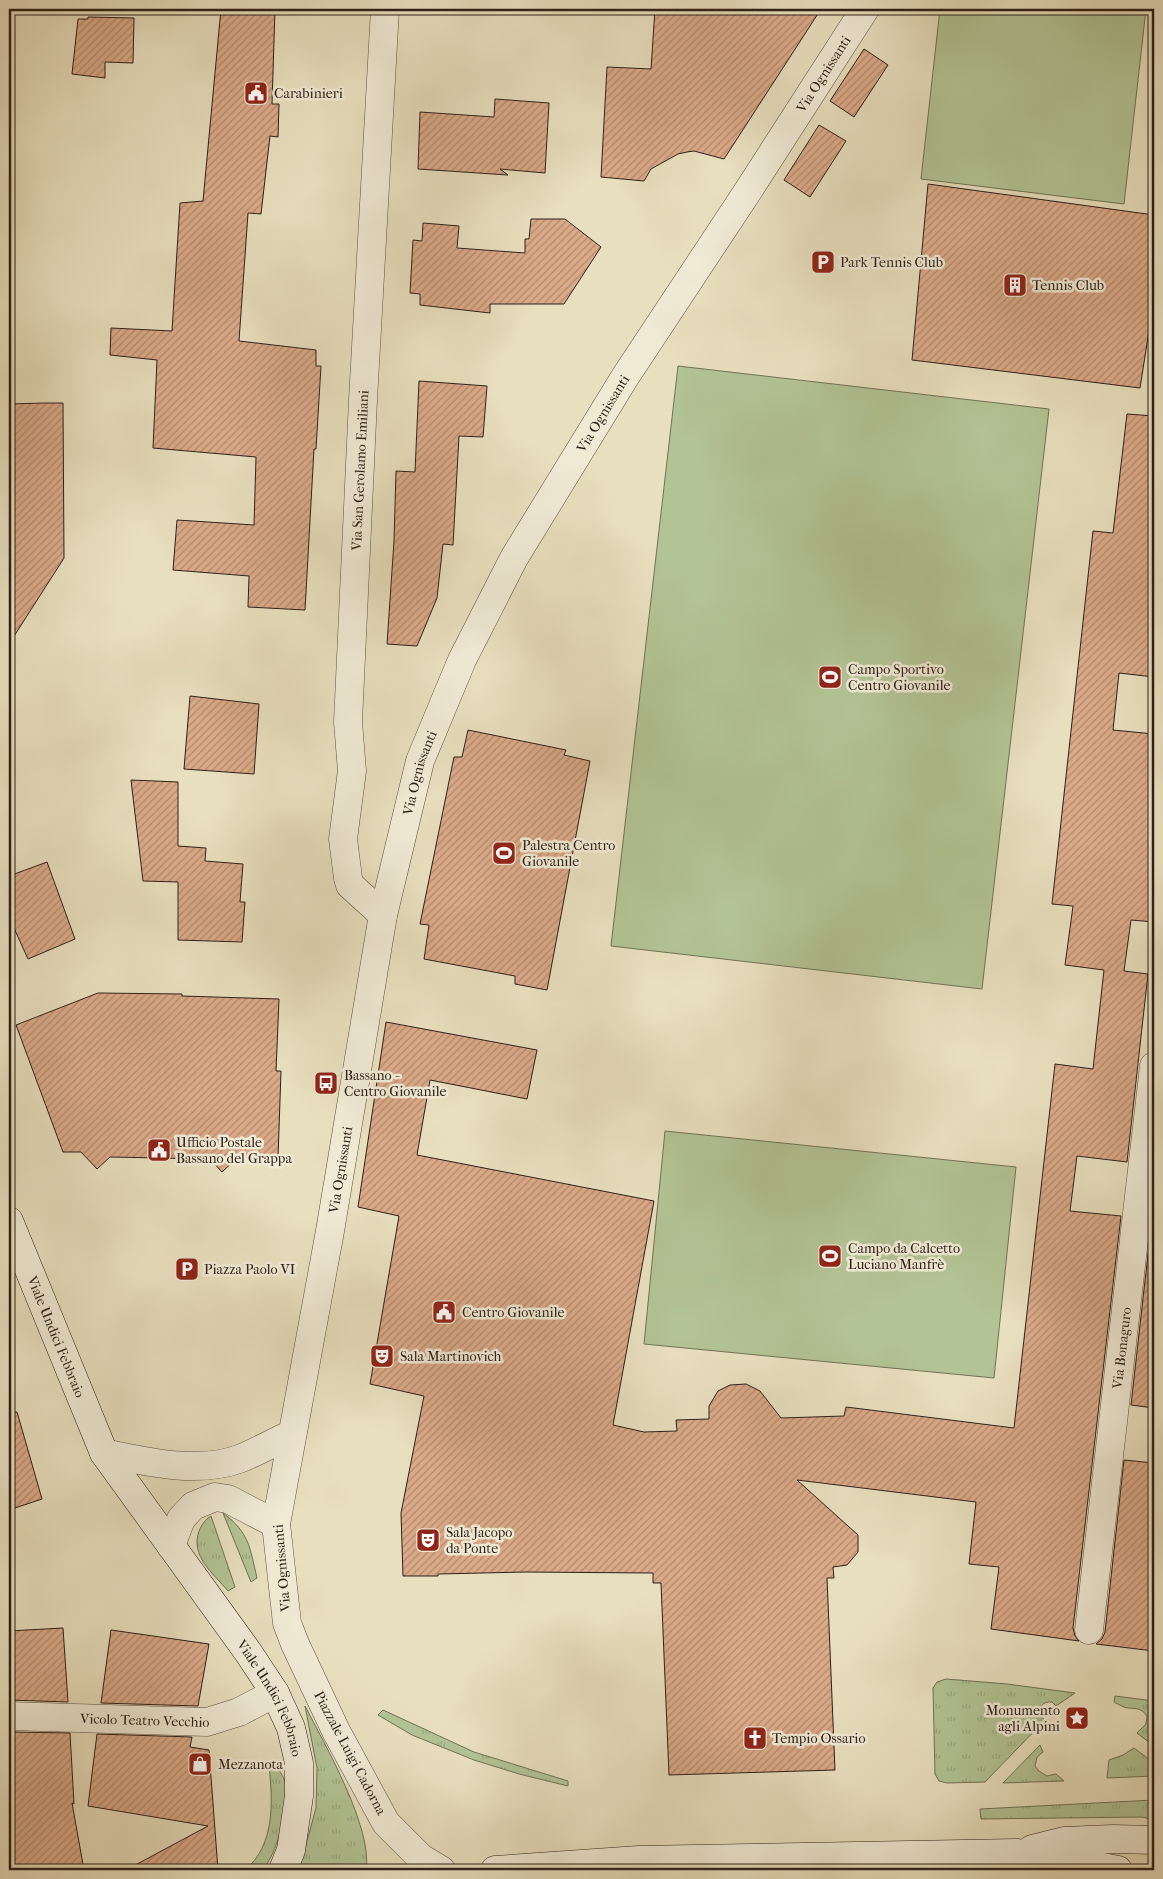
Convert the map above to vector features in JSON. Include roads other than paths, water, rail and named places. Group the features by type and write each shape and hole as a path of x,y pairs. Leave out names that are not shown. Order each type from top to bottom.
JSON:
{"street":[{"name":"Via San Gerolamo Emiliani","path":"383,914 350,885 343,839 352,771 348,722 385,9"},
{"name":"Via Ognissanti","path":"295,1644 287,1623 276,1524 330,1230 383,914 420,762 462,660 514,558 625,376 746,194 865,9"},
{"name":"Via Bonaguro","path":"1088,1630 1154,1066"},
{"name":"Viale Undici Febbraio","path":"9,1221 104,1453 226,1619 275,1693 291,1728 299,1763 299,1796 291,1850 283,1870"},
{"path":"104,1453 162,1465 208,1466 238,1459 292,1434"},
{"path":"171,1546 181,1519 193,1506 215,1497 228,1499 276,1524"},
{"name":"Piazzale Luigi Cadorna","path":"295,1644 336,1731 386,1823 421,1858 442,1870"},
{"name":"Vicolo Teatro Vecchio","path":"9,1716 207,1722 240,1712 275,1693"},
{"path":"495,1870 639,1860 757,1864 934,1862 1016,1853 1064,1841 1154,1840"},
{"path":"1016,1853 1051,1857 1118,1870"}],"place":[{"name":"Carabinieri","path":"256,93"},
{"name":"Park Tennis Club","path":"823,262"},
{"name":"Tennis Club","path":"1015,285"},
{"name":"Campo Sportivo Centro Giovanile","path":"830,677"},
{"name":"Palestra Centro Giovanile","path":"504,853"},
{"name":"Bassano - Centro Giovanile","path":"326,1083"},
{"name":"Ufficio Postale Bassano del Grappa","path":"159,1150"},
{"name":"Campo da Calcetto Luciano Manfrè","path":"830,1256"},
{"name":"Piazza Paolo VI","path":"187,1269"},
{"name":"Centro Giovanile","path":"444,1312"},
{"name":"Sala Martinovich","path":"382,1356"},
{"name":"Sala Jacopo da Ponte","path":"428,1540"},
{"name":"Monumento agli Alpini","path":"1077,1718"},
{"name":"Tempio Ossario","path":"755,1738"},
{"name":"Mezzanota","path":"200,1764"}]}
